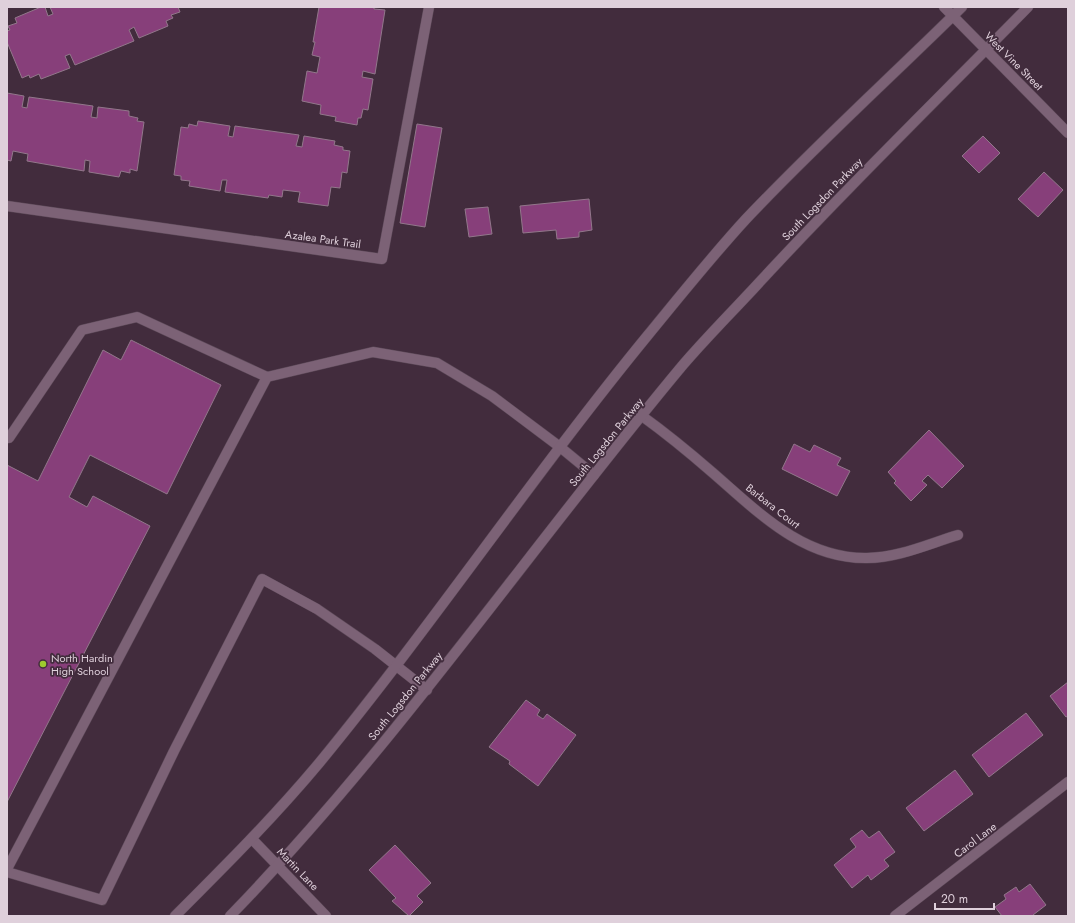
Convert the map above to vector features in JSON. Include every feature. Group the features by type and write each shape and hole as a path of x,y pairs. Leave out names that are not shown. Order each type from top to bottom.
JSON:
{"main road":[{"name":"Azalea Park Trail","path":"7,206 382,259 429,7"},
{"name":"West Vine Street","path":"944,7 1068,133"},
{"path":"175,916 252,839 318,764 397,665 560,447 647,336 744,221 820,144 962,7"},
{"name":"South Logsdon Parkway","path":"230,916 278,866 427,690 594,476 684,364 832,203 1028,7"},
{"path":"7,438 9,438 82,330 137,317 267,377 373,352 437,363 492,396 560,447 594,476"},
{"path":"7,869 267,377"},
{"name":"Barbara Court","path":"642,416 676,441 788,535 813,548 840,556 868,558 894,555 958,535"},
{"path":"7,872 102,900 174,751 262,579 317,609 397,665 427,690"},
{"name":"Carol Lane","path":"895,916 1068,782"},
{"name":"Martin Lane","path":"252,839 326,916"}],"building":[{"path":"41,7 45,7 48,16 53,14 50,7 178,7 180,12 171,15 173,18 166,21 168,26 139,38 134,27 129,30 134,41 75,65 70,54 65,56 70,68 41,79 39,74 30,78 29,75 22,78 7,42 7,31 10,30 8,26 17,23 15,18"},
{"path":"319,7 374,7 374,9 385,10 375,74 363,71 362,77 373,79 368,110 363,109 361,118 358,118 357,125 335,121 336,117 320,114 321,105 302,101 307,71 317,73 320,57 312,55"},
{"path":"7,93 24,96 22,107 27,108 29,97 93,106 91,117 97,118 98,107 129,111 129,116 138,118 137,121 144,122 137,171 130,169 130,173 121,171 119,177 89,172 90,161 85,160 84,171 27,161 28,154 13,151 11,161 7,160"},
{"path":"198,121 230,126 228,136 233,137 235,126 299,135 296,146 302,147 304,136 335,141 334,145 343,147 343,150 350,151 347,173 342,172 340,188 331,187 328,206 298,202 300,192 283,190 282,197 269,195 268,198 225,192 227,180 222,180 220,191 189,186 190,181 181,180 181,176 174,175 181,127 188,128 189,124 197,126"},
{"path":"417,124 442,128 425,227 400,223"},
{"path":"983,136 1000,153 979,173 962,156"},
{"path":"1044,172 1063,190 1038,217 1018,199"},
{"path":"589,199 592,230 579,232 579,237 557,239 556,230 523,233 520,206"},
{"path":"488,207 492,234 469,237 465,209"},
{"name":"North Hardin High School","path":"131,340 221,385 167,494 90,455 69,497 87,507 93,496 150,526 7,802 7,465 38,481 103,350 121,360"},
{"path":"929,430 964,466 942,488 928,475 922,481 927,485 911,501 894,483 896,481 888,472"},
{"path":"794,444 810,452 814,445 841,458 837,465 850,471 837,496 782,469"},
{"path":"1068,682 1068,716 1066,717 1050,696"},
{"path":"526,700 540,710 537,715 543,719 547,714 576,735 538,786 509,764 510,761 489,747"},
{"path":"1026,713 1043,735 989,777 972,755"},
{"path":"955,770 973,794 924,831 906,808"},
{"path":"862,830 869,838 879,831 895,852 884,860 889,866 871,880 868,875 852,888 834,865 856,847 850,839"},
{"path":"395,845 431,883 417,896 423,902 409,916 392,901 396,898 369,870"},
{"path":"1030,884 1046,905 1033,915 1034,916 1002,916 995,907 1006,899 1004,895 1016,887 1019,892"}],"place":[{"name":"North Hardin High School","path":"43,664"}]}
